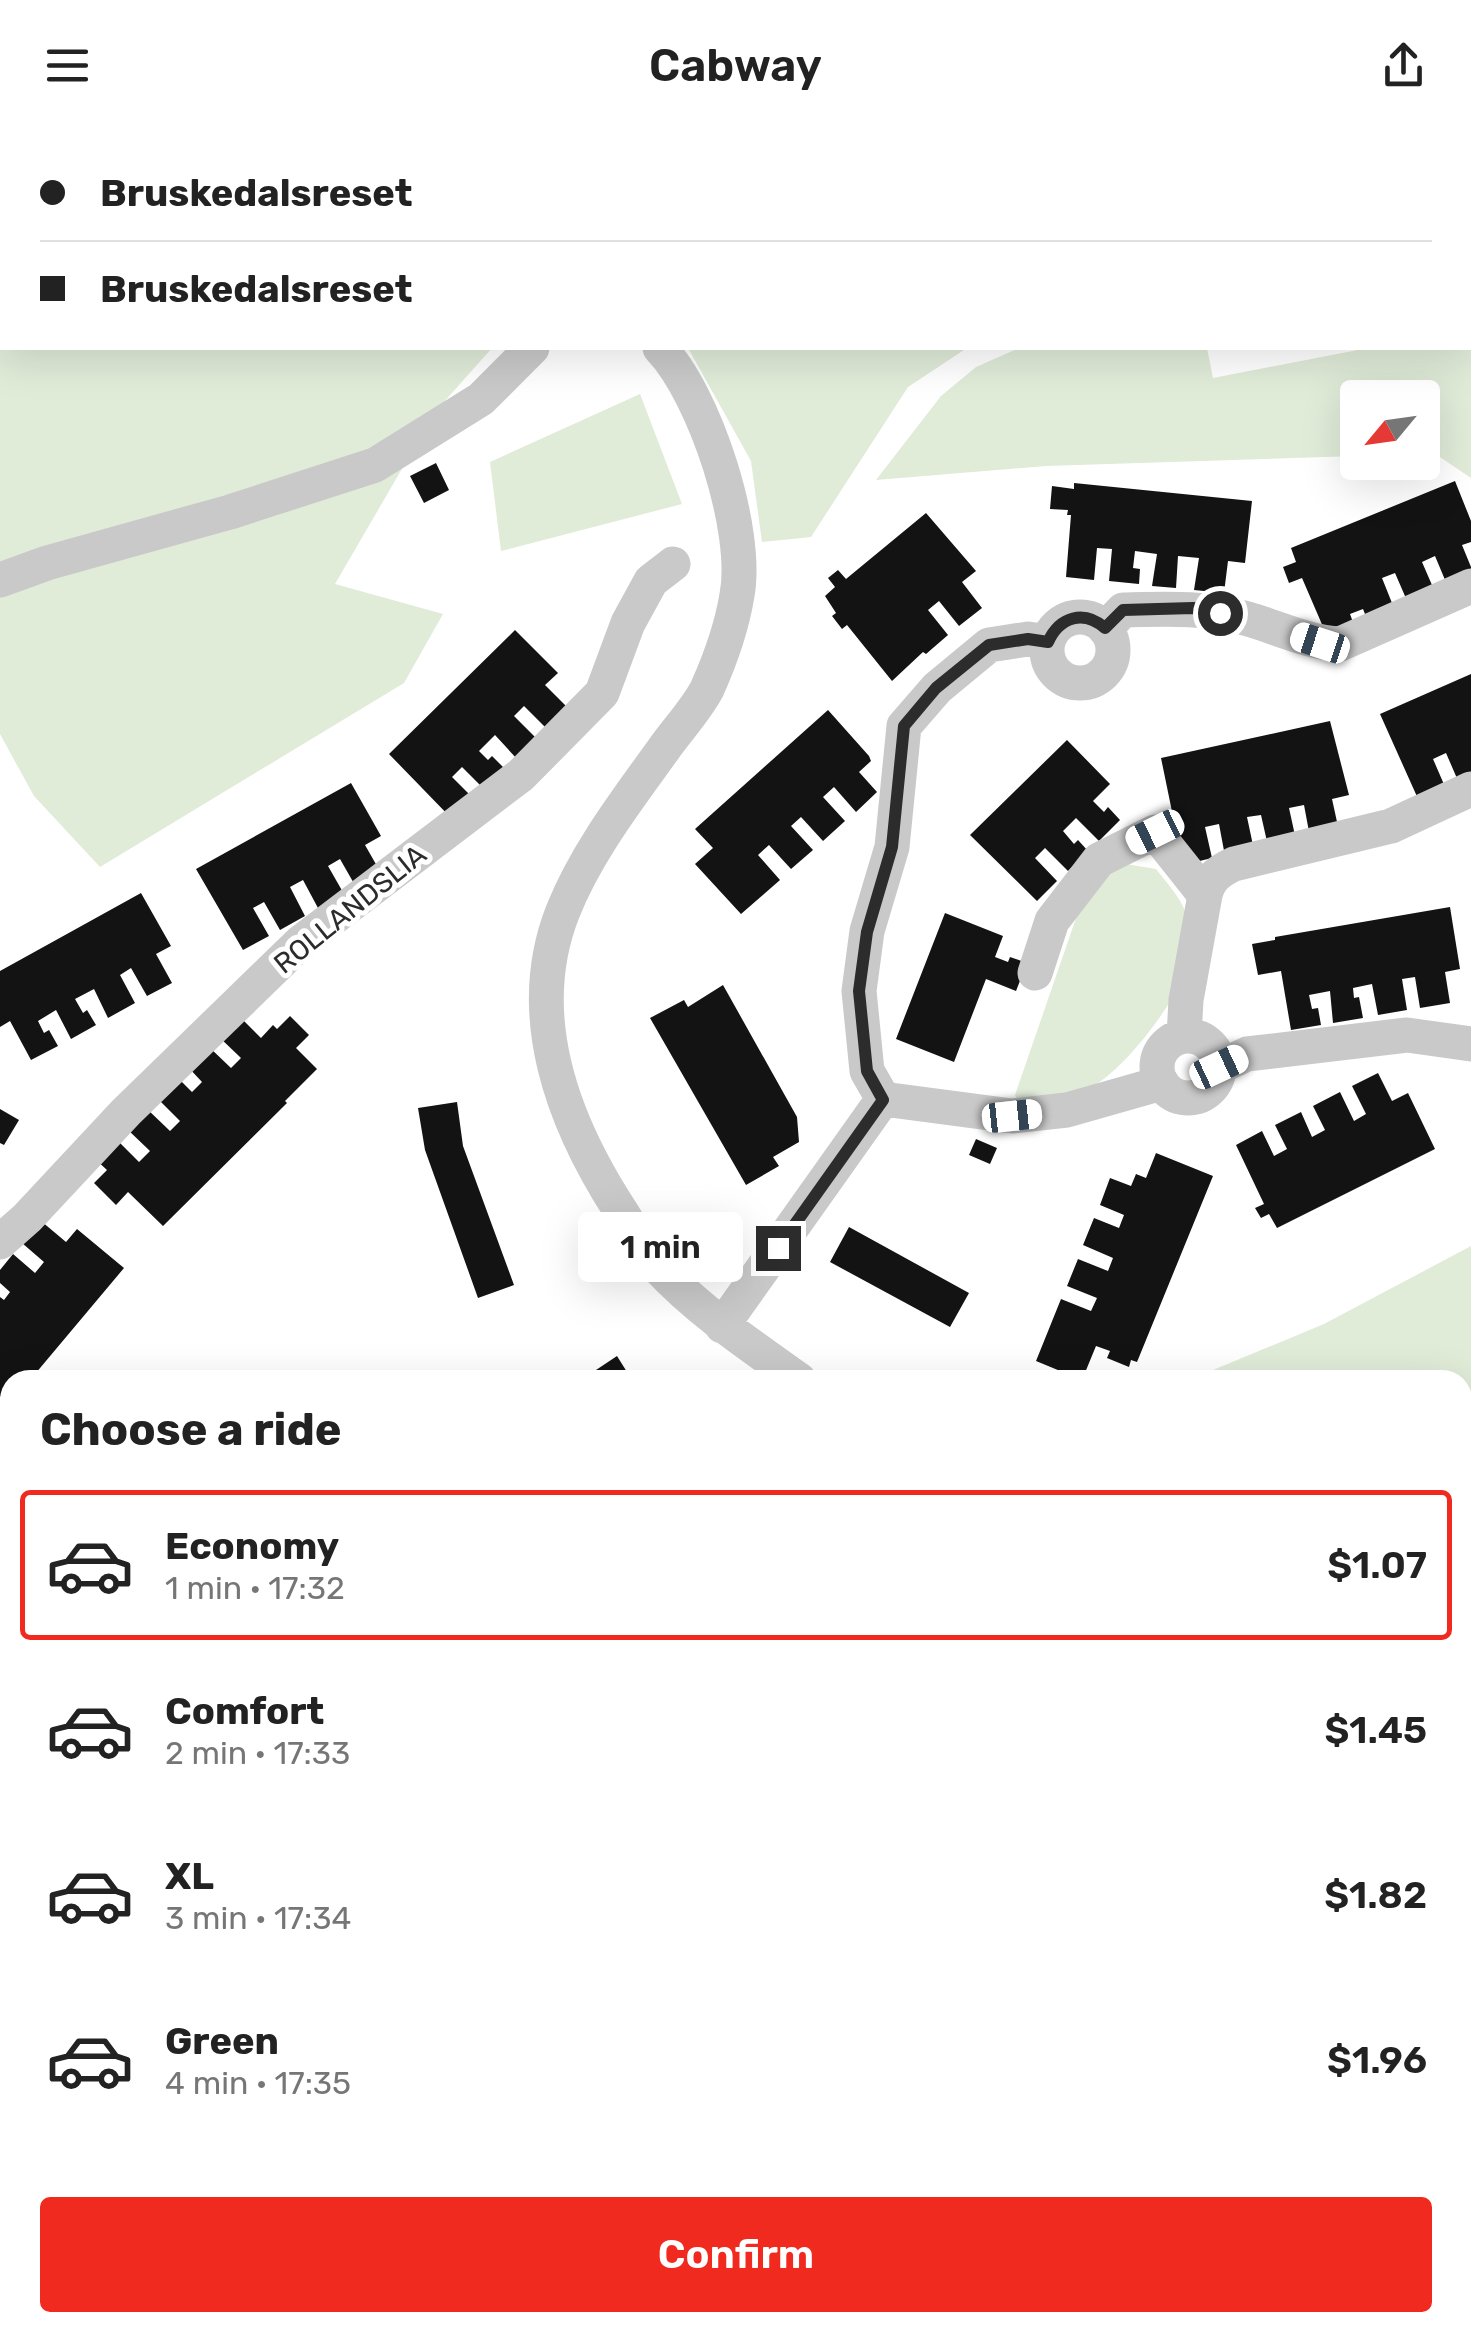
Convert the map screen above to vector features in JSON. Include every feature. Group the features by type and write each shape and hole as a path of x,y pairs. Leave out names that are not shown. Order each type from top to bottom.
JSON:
{"street":[{"path":"0,580 375,465 480,399 530,350"},
{"path":"661,350 696,402 712,441 735,535 738,592 705,692 604,834 563,911 548,966 545,1016 556,1077 588,1161 656,1264 722,1326 785,1370"},
{"name":"ROLLANDSLIA","path":"0,1242 126,1112 300,943 520,775 602,693 628,623 651,581 673,564"},
{"path":"1105,628 1123,610 1193,608 1246,619 1320,643 1340,644 1471,586"},
{"path":"1088,618 1105,628 1111,638 1112,661 1098,678 1076,684 1056,674 1047,653 1048,642 1059,625 1068,619 1088,618"},
{"path":"883,1100 867,1071 859,991 867,932 892,847 904,726 936,688 989,645 1028,639 1048,642"},
{"path":"1184,1036 1186,1000 1205,895 1219,871 1391,826 1471,788"},
{"path":"1035,973 1052,920 1098,860 1155,832 1205,895"},
{"path":"1219,1067 1246,1054 1407,1035 1471,1044"},
{"path":"1184,1036 1204,1040 1212,1048 1219,1067 1212,1086 1196,1097 1177,1096 1162,1083 1157,1063 1160,1053 1174,1038 1184,1036"},
{"path":"883,1100 1012,1116 1067,1110 1162,1083"},
{"path":"722,1326 883,1100"}],"green space":[{"path":"0,350 490,350 410,440 410,455 335,584 443,614 404,683 100,867 34,796 0,734"},
{"path":"689,350 964,350 908,387 811,537 762,542 751,461"},
{"path":"1014,350 1207,350 1213,378 1358,350 1471,350 1471,478 1440,457 1440,380 1340,380 1340,457 1046,466 876,480 941,396 976,367"},
{"path":"640,394 682,504 501,551 490,462"},
{"path":"1120,863 1156,869 1186,913 1188,944 1176,991 1140,1042 1095,1085 1077,1093 1019,1103 1015,1095 1084,895"},
{"path":"1471,1246 1471,1370 1213,1370 1324,1324"}],"building":[{"path":"436,463 449,490 424,503 410,476"},
{"path":"1455,481 1471,521 1471,542 1462,545 1471,577 1448,587 1435,556 1422,562 1435,592 1408,603 1395,573 1382,578 1394,608 1367,619 1363,609 1350,614 1354,625 1327,636 1302,578 1289,583 1283,567 1296,562 1291,548"},
{"path":"1074,483 1252,501 1245,563 1228,561 1224,593 1194,590 1199,558 1178,556 1176,588 1152,586 1157,554 1135,551 1133,568 1140,569 1139,584 1109,581 1112,549 1097,548 1094,580 1066,577 1071,515 1067,515 1068,510 1050,509 1052,486 1074,489"},
{"path":"926,513 976,571 962,582 982,608 959,626 939,601 928,610 948,635 892,681 847,625 842,629 832,616 836,613 825,596 835,587 828,578 838,570 846,579"},
{"path":"515,630 558,673 545,685 568,708 547,729 524,706 514,716 537,739 517,759 495,735 479,751 488,760 492,756 506,770 485,790 462,767 452,777 475,800 454,821 389,754"},
{"path":"1471,674 1471,778 1459,783 1446,753 1433,759 1446,789 1419,801 1380,714"},
{"path":"828,710 869,756 871,761 859,772 877,792 856,812 834,787 823,797 845,821 823,841 801,817 791,826 813,850 791,869 769,845 758,855 780,880 741,914 695,864 713,848 695,829"},
{"path":"1330,721 1349,795 1332,799 1339,831 1310,837 1304,805 1289,808 1296,840 1268,846 1261,815 1247,817 1254,850 1225,856 1219,824 1205,827 1212,858 1183,865 1161,758"},
{"path":"1067,740 1110,784 1093,801 1104,812 1108,807 1120,820 1099,841 1076,818 1063,831 1074,844 1078,840 1088,851 1068,871 1045,848 1035,858 1057,881 1037,901 970,835"},
{"path":"351,783 381,836 365,845 381,873 356,887 340,859 328,866 344,894 318,908 303,880 290,887 305,916 280,930 264,902 253,908 269,936 243,950 196,869"},
{"path":"141,893 171,946 156,954 172,983 147,996 131,968 120,975 135,1003 108,1018 94,989 75,999 96,1025 71,1039 56,1010 38,1021 58,1046 31,1060 10,1021 0,1027 0,971"},
{"path":"1450,907 1460,969 1445,972 1450,1003 1420,1008 1415,977 1402,979 1407,1010 1378,1015 1372,984 1353,988 1363,1018 1333,1023 1330,991 1309,995 1312,1009 1318,1008 1321,1025 1291,1030 1281,971 1258,975 1252,944"},
{"path":"945,913 1003,936 995,957 1027,963 1016,991 986,979 954,1062 896,1039"},
{"path":"723,985 797,1117 799,1142 773,1157 779,1166 746,1185 650,1018 684,1000 688,1007"},
{"path":"238,1015 261,1038 273,1025 277,1029 290,1016 309,1035 296,1048 317,1069 163,1226 128,1192 116,1205 94,1183 107,1170 95,1159 116,1139 139,1162 150,1151 127,1129 146,1108 170,1131 180,1121 157,1098 177,1077 192,1092 202,1082 188,1067 208,1046 231,1068 241,1058 218,1036"},
{"path":"1378,1073 1392,1101 1408,1093 1435,1149 1277,1228 1269,1214 1261,1218 1255,1208 1264,1204 1236,1145 1262,1131 1274,1156 1287,1149 1275,1125 1301,1112 1312,1137 1325,1130 1313,1106 1340,1092 1354,1121 1366,1114 1352,1086"},
{"path":"457,1102 463,1146 514,1285 478,1298 425,1150 418,1108"},
{"path":"0,1109 19,1120 4,1145 0,1143"},
{"path":"976,1139 997,1148 990,1164 969,1155"},
{"path":"1156,1153 1213,1176 1137,1362 1131,1360 1129,1367 1107,1358 1110,1351 1096,1346 1086,1370 1058,1370 1036,1361 1061,1299 1091,1311 1097,1298 1067,1286 1078,1259 1108,1271 1113,1258 1083,1245 1094,1218 1119,1228 1124,1215 1100,1205 1110,1178 1131,1186 1136,1174 1146,1178"},
{"path":"41,1221 66,1242 77,1229 124,1268 38,1370 0,1370 0,1297 4,1300 10,1292 0,1283 0,1270 13,1254 35,1273 44,1262 22,1243"},
{"path":"849,1227 969,1293 950,1327 830,1262"},
{"path":"617,1356 626,1370 596,1370"}],"route":[{"path":"778,1248 883,1100 867,1071 859,991 867,932 892,847 904,726 936,688 989,645 1028,639 1048,642 1059,625 1078,617 1105,628 1123,610 1193,608 1220,613"}]}
